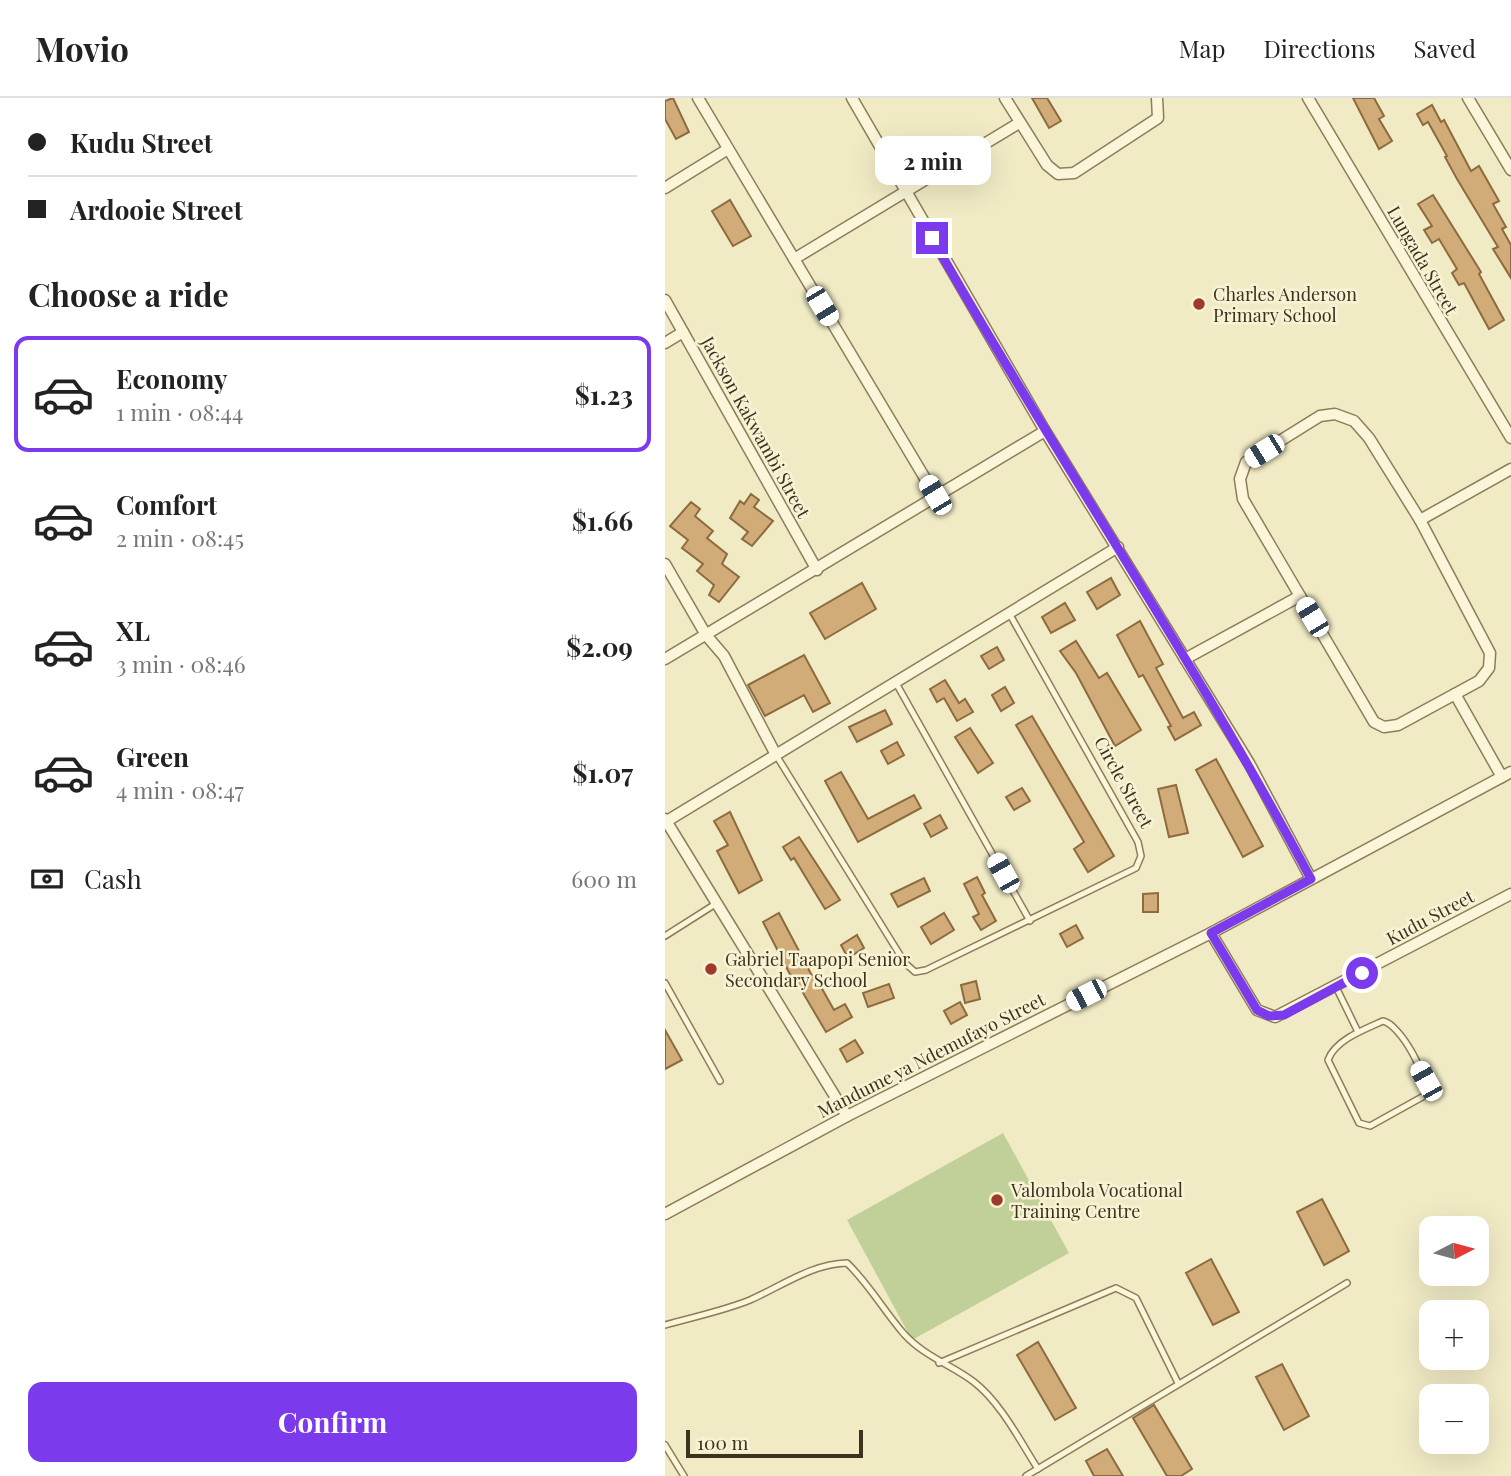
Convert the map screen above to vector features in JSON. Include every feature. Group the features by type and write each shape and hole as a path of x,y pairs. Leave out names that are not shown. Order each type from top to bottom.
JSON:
{"street":[{"path":"698,98 935,495"},
{"path":"852,98 1045,431 1249,763 1311,879"},
{"path":"1005,98 1047,165 1058,174 1074,173 1158,118 1157,98"},
{"name":"Lungada Street","path":"1308,98 1455,349 1511,438"},
{"path":"1468,98 1511,170"},
{"path":"794,259 1019,123"},
{"path":"665,188 728,149"},
{"name":"Jackson Kakwambi Street","path":"665,300 817,570"},
{"path":"665,343 683,332"},
{"path":"1335,414 1354,421 1369,438 1420,520 1490,653 1489,668 1479,681 1398,725 1384,727 1374,722 1300,596 1243,499 1240,479 1246,462 1319,416 1335,414"},
{"path":"665,659 1045,431"},
{"path":"1420,520 1511,469"},
{"path":"847,1116 666,820 1118,547"},
{"path":"665,564 706,635 724,656 776,755"},
{"path":"1185,659 1300,596"},
{"path":"1455,694 1507,774"},
{"name":"Mandume ya Ndemufayo Street","path":"665,1214 847,1116 1211,933 1507,774"},
{"name":"Kudu Street","path":"1211,933 1257,1010 1269,1016 1284,1015 1511,894"}],"lane":[{"name":"Circle Street","path":"776,755 905,963 915,972 926,970 1136,868 1141,856 1138,842 1009,613"},
{"path":"896,682 1030,921"},
{"path":"665,936 717,904"},
{"path":"665,983 720,1081"},
{"path":"1336,987 1358,1032"},
{"path":"1383,1021 1391,1022 1426,1081 1424,1096 1370,1126 1359,1123 1328,1060 1331,1052 1358,1032 1383,1021"},
{"path":"665,1325 748,1300 789,1279 831,1263 847,1263 865,1280 905,1335 939,1363 975,1382 1005,1418 1038,1469"},
{"path":"1026,1476 1347,1283"},
{"path":"939,1363 1116,1288 1136,1298 1178,1384"},
{"path":"665,1445 684,1476"}],"green space":[{"path":"1003,1133 1069,1253 912,1340 847,1220"}],"building":[{"path":"673,98 689,132 676,139 665,119 665,101"},
{"path":"1032,98 1047,98 1061,121 1049,128"},
{"path":"1353,98 1374,98 1384,116 1379,119 1392,141 1379,149"},
{"path":"1432,105 1441,122 1444,120 1471,171 1479,166 1499,201 1493,204 1506,227 1502,229 1511,245 1511,278 1493,249 1498,247 1457,179 1428,122 1423,125 1417,114"},
{"path":"1433,195 1481,272 1479,274 1504,320 1489,329 1464,283 1459,285 1452,273 1457,269 1439,239 1432,243 1424,230 1432,226 1418,204"},
{"path":"730,200 751,236 733,246 712,211"},
{"path":"751,494 759,500 754,507 773,521 752,546 742,539 748,532 730,518 740,501 744,504"},
{"path":"691,502 700,509 695,516 713,531 707,538 727,554 722,564 739,577 719,602 709,595 714,585 697,571 703,564 682,548 688,540 670,526"},
{"path":"1111,578 1120,595 1097,609 1087,592"},
{"path":"862,583 876,609 825,639 810,613"},
{"path":"1065,603 1075,620 1051,633 1042,617"},
{"path":"1140,621 1163,664 1156,668 1183,718 1194,712 1201,725 1175,740 1168,727 1171,726 1143,675 1139,677 1117,635"},
{"path":"1076,641 1099,678 1107,673 1141,730 1115,746 1076,673 1060,651"},
{"path":"997,647 1004,660 989,669 981,656"},
{"path":"804,655 830,703 813,712 804,695 765,716 748,685"},
{"path":"945,680 959,703 965,699 973,712 957,721 944,698 937,702 930,689"},
{"path":"1005,687 1014,703 1001,711 992,695"},
{"path":"885,710 892,724 857,742 849,727"},
{"path":"1032,716 1114,856 1088,872 1074,849 1084,842 1016,725"},
{"path":"970,728 993,763 978,773 955,737"},
{"path":"897,742 904,755 888,764 881,751"},
{"path":"1216,759 1263,846 1243,857 1196,770"},
{"path":"841,772 868,819 914,795 921,808 858,842 825,781"},
{"path":"1176,785 1188,833 1169,837 1158,789"},
{"path":"1022,788 1030,801 1014,810 1006,797"},
{"path":"730,812 762,880 739,893 717,851 728,845 714,821"},
{"path":"940,815 947,828 931,837 924,824"},
{"path":"799,837 840,900 825,909 794,858 791,860 783,847"},
{"path":"977,877 985,893 982,895 996,921 981,930 973,917 979,914 964,884"},
{"path":"924,878 930,891 898,907 891,894"},
{"path":"1158,893 1158,912 1143,912 1143,894"},
{"path":"779,913 819,989 821,987 834,1010 845,1004 852,1017 826,1032 799,986 797,988 763,922"},
{"path":"944,913 954,930 931,944 921,927"},
{"path":"1076,925 1083,938 1067,947 1060,934"},
{"path":"857,935 864,948 848,958 841,945"},
{"path":"976,981 980,999 965,1003 961,985"},
{"path":"889,984 894,998 868,1007 863,993"},
{"path":"960,1002 967,1015 951,1024 944,1011"},
{"path":"665,1030 682,1060 665,1069"},
{"path":"855,1040 863,1053 847,1062 840,1049"},
{"path":"1322,1199 1349,1251 1324,1265 1297,1212"},
{"path":"1211,1259 1239,1312 1213,1325 1186,1273"},
{"path":"1038,1342 1076,1408 1055,1420 1017,1355"},
{"path":"1282,1364 1309,1416 1284,1430 1256,1377"},
{"path":"1154,1405 1192,1469 1181,1476 1167,1476 1133,1418"},
{"path":"1107,1449 1123,1476 1094,1476 1086,1461"}],"place":[{"name":"Charles Anderson Primary School","path":"1199,304"},
{"name":"Gabriel Taapopi Senior Secondary School","path":"711,969"},
{"name":"Valombola Vocational Training Centre","path":"997,1200"}],"route":[{"path":"932,238 1045,431 1249,763 1311,879 1211,933 1257,1010 1269,1016 1284,1015 1362,973"}]}
